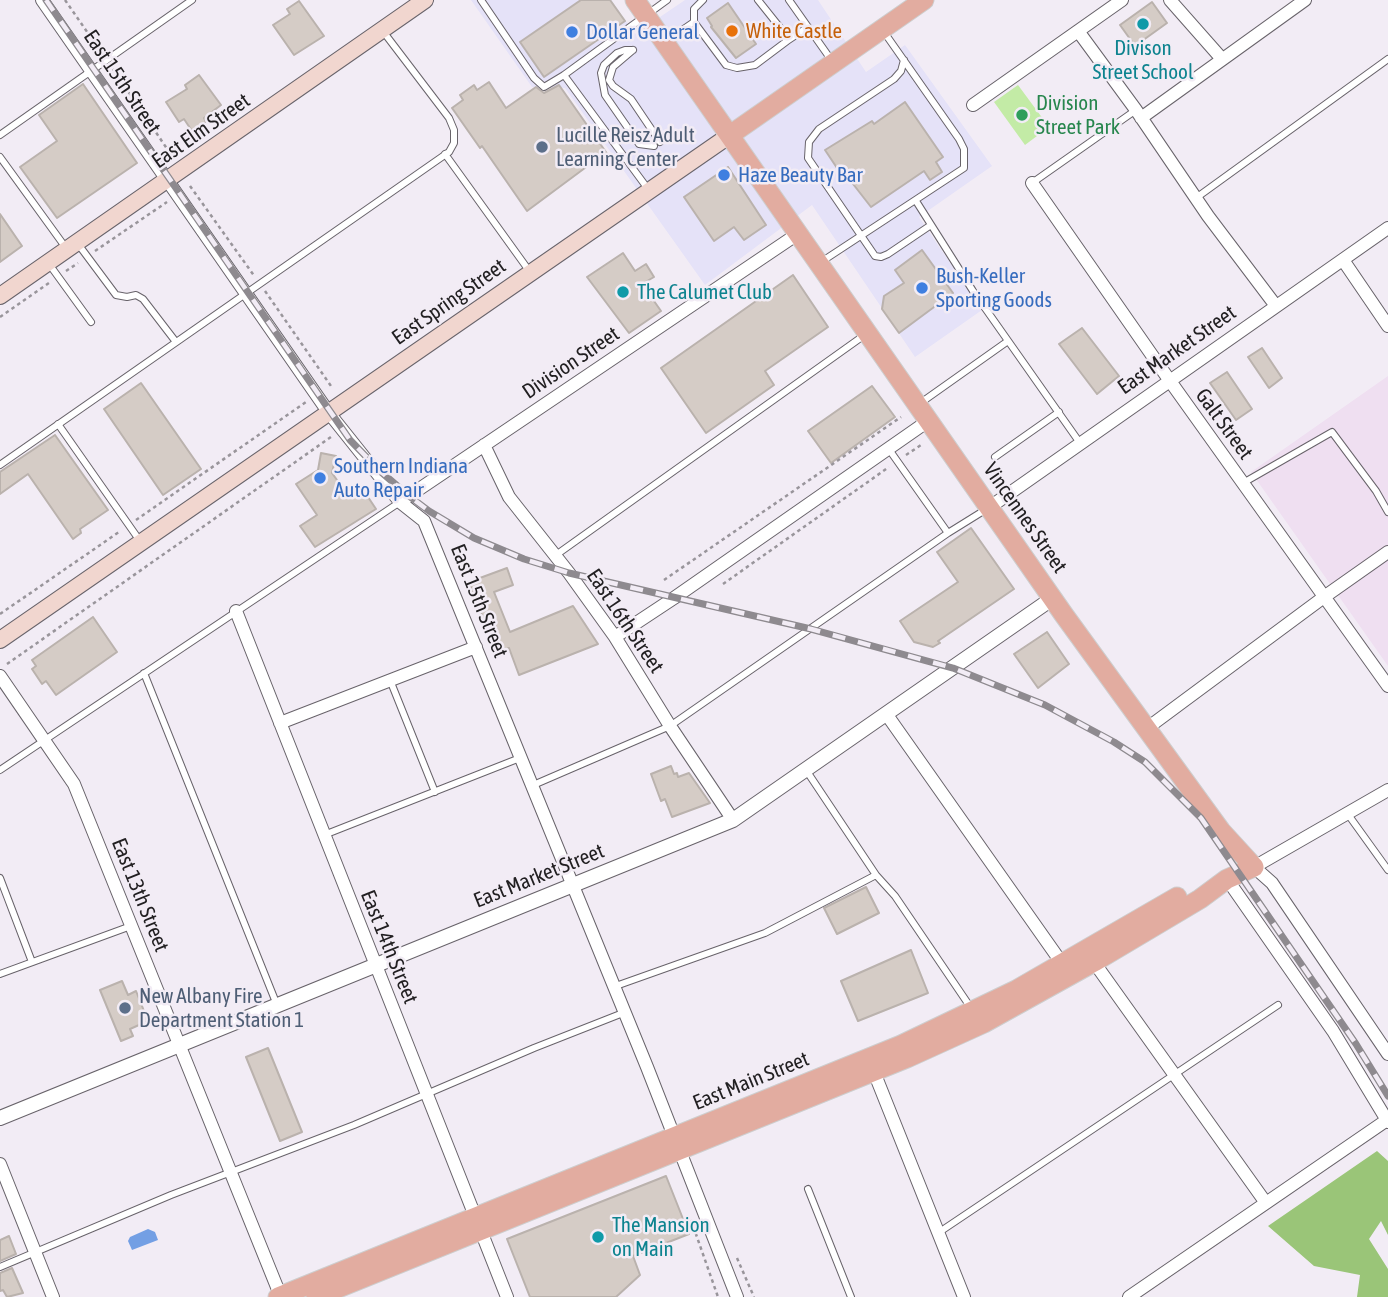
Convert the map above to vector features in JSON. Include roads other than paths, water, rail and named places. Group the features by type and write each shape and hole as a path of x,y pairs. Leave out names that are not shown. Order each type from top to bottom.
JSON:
{"main road":[{"name":"East Elm Street","path":"0,296 425,0"},
{"name":"East Spring Street","path":"0,640 924,0"},
{"name":"Vincennes Street","path":"640,8 868,333 915,414 990,507 1221,831 1254,867"},
{"name":"East Main Street","path":"871,1065 1066,969 1200,899 1227,879 1254,867"},
{"name":"East Main Street","path":"280,1297 478,1224 871,1065 984,1023 1066,969"},
{"name":"East Main Street","path":"316,1297 478,1224"}],"street":[{"name":"East 15th Street","path":"43,0 328,413 400,502 424,521 737,1297"},
{"path":"973,105 1122,0"},
{"path":"1170,0 1222,59"},
{"path":"1139,114 1305,0"},
{"path":"1078,31 1256,282 1276,306"},
{"name":"Galt Street","path":"1032,183 1388,686"},
{"name":"East Market Street","path":"990,507 1388,228"},
{"name":"Division Street","path":"400,502 799,233"},
{"path":"1343,260 1388,326"},
{"path":"615,637 888,448 915,414"},
{"name":"East 16th Street","path":"484,445 509,497 615,637 733,820"},
{"path":"1146,729 1388,552"},
{"name":"East Market Street","path":"0,1118 733,820 1053,598"},
{"name":"East 14th Street","path":"236,611 507,1297"},
{"path":"280,723 477,647"},
{"name":"East 13th Street","path":"0,676 74,783 280,1297"},
{"path":"887,715 1066,969"},
{"path":"1254,867 1388,790"},
{"name":"Vincennes Street","path":"1254,867 1272,883 1388,1054"},
{"path":"1129,1297 1143,1293 1266,1203 1387,1121 1333,1031 1227,879"},
{"path":"1090,956 1266,1203"},
{"path":"871,1065 964,1297"},
{"path":"0,1164 53,1297"}],"lane":[{"path":"0,135 192,0"},
{"path":"481,0 542,86 551,84 564,75 640,8 667,0"},
{"path":"703,0 694,9 694,22 726,65 737,68 755,65 808,27"},
{"path":"758,0 782,30 786,41"},
{"path":"789,0 834,63"},
{"path":"664,42 694,22"},
{"path":"0,465 445,154 454,143 454,130 449,118 382,30"},
{"path":"819,263 964,168 964,149 959,139 882,30"},
{"path":"634,50 613,67 609,80 631,99 657,144 639,144 605,95 601,74 604,65 617,53 634,50"},
{"path":"1196,198 1388,59"},
{"path":"904,60 901,71 894,79 819,129 809,142 807,151 812,167 875,256 881,257 932,225"},
{"path":"564,75 650,190"},
{"path":"1032,183 1139,114"},
{"path":"445,154 531,273"},
{"path":"0,157 72,246 88,256 116,295 136,295 143,299 176,342"},
{"path":"916,201 973,291 1081,443"},
{"path":"48,263 91,322"},
{"path":"555,555 868,333"},
{"path":"915,414 1008,341"},
{"path":"995,457 1059,412"},
{"path":"58,424 141,543"},
{"path":"1243,483 1332,432 1388,512"},
{"path":"888,448 948,533"},
{"path":"0,770 400,502"},
{"path":"531,786 670,726 948,533 990,507"},
{"path":"144,673 277,1005"},
{"path":"390,680 435,792"},
{"path":"324,835 520,758"},
{"path":"806,770 876,875 895,896 975,1012"},
{"path":"1347,813 1388,870"},
{"path":"612,988 765,933 876,875"},
{"path":"0,878 32,962"},
{"path":"0,974 131,926"},
{"path":"938,1233 1278,1005"},
{"path":"0,1267 231,1172 354,1125 623,1013"},
{"path":"808,1189 851,1297"}],"water":[{"path":"148,1229 155,1232 158,1240 132,1250 128,1241 130,1237"}],"railway":[{"path":"46,0 350,440 409,496 474,538 524,559 569,573 811,629 953,668 1045,705 1114,742 1145,762 1201,818 1356,1044 1388,1096"}],"place":[{"name":"Divison Street School","path":"1143,24"},
{"name":"White Castle","path":"732,31"},
{"name":"Dollar General","path":"572,32"},
{"name":"Division Street Park","path":"1022,115"},
{"name":"Lucille Reisz Adult Learning Center","path":"542,147"},
{"name":"Haze Beauty Bar","path":"724,175"},
{"name":"Bush-Keller Sporting Goods","path":"922,288"},
{"name":"The Calumet Club","path":"623,292"},
{"name":"Southern Indiana Auto Repair","path":"320,478"},
{"name":"New Albany Fire Department Station 1","path":"125,1008"},
{"name":"The Mansion on Main","path":"598,1237"}]}
